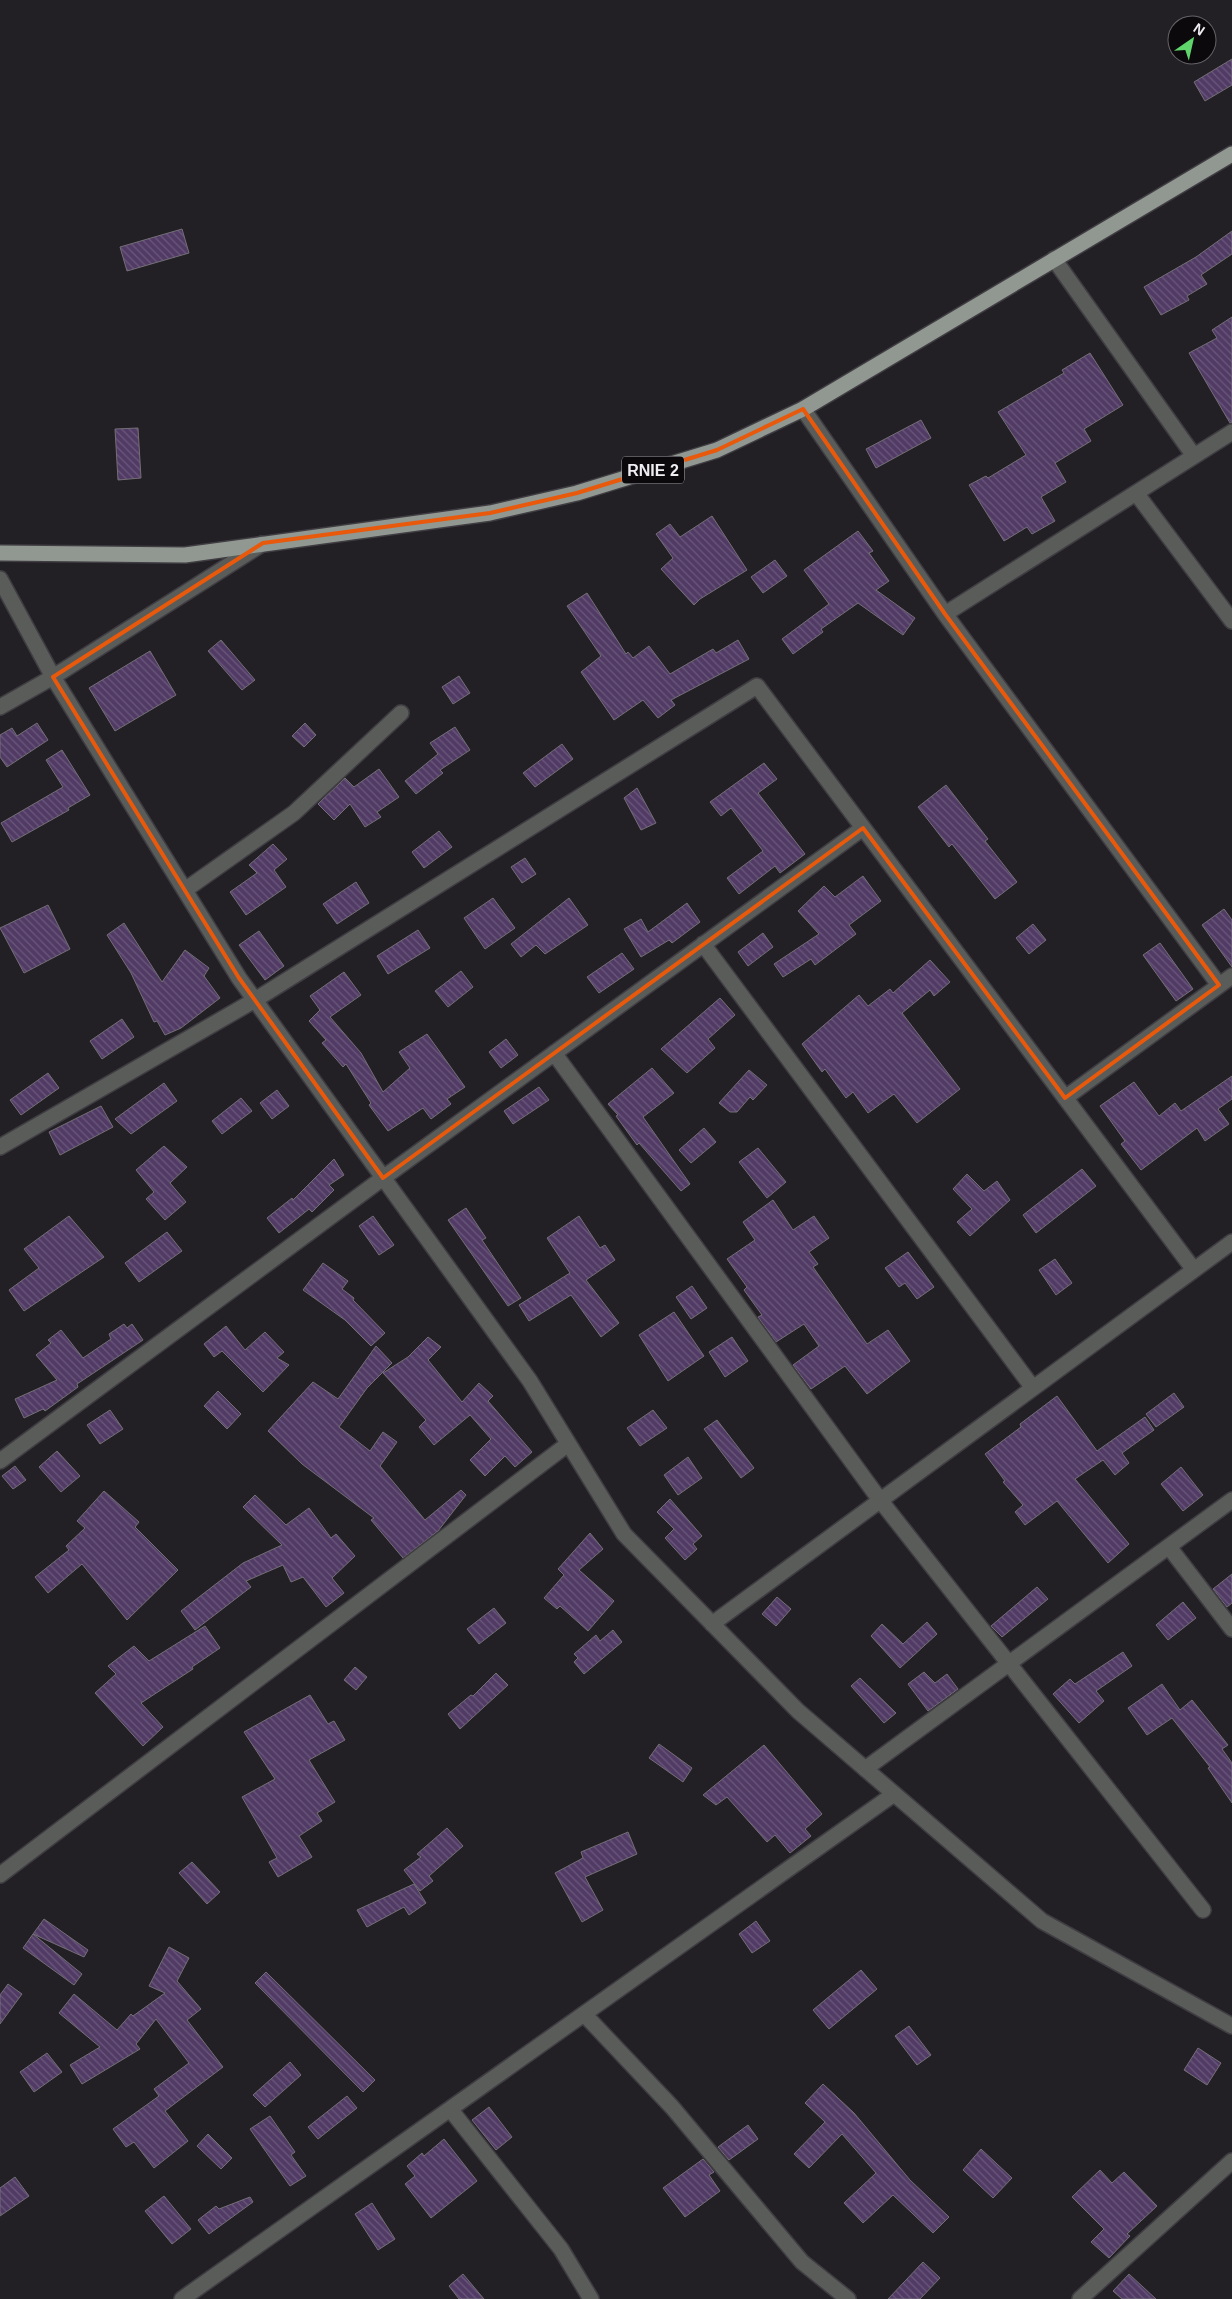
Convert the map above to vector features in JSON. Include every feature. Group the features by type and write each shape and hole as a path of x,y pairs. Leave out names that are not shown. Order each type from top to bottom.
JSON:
{"main road":[{"name":"RNIE 2","path":"0,553 185,555 490,513 577,493 716,450 803,409 1232,154"}],"street":[{"path":"1054,259 1194,456"},
{"path":"803,409 945,614 1220,985"},
{"path":"945,614 1232,432"},
{"path":"1136,493 1232,621"},
{"path":"0,707 53,677 263,544"},
{"path":"0,578 53,677 255,1000 530,1381 624,1534 798,1711 1042,1920 1232,2026"},
{"path":"0,1147 255,1000 757,686 1194,1270"},
{"path":"185,890 294,813 401,713"},
{"path":"0,1461 383,1178 863,828"},
{"path":"703,944 1034,1388"},
{"path":"1065,1098 1232,976"},
{"path":"554,1053 880,1500 1203,1910"},
{"path":"712,1624 1232,1242"},
{"path":"0,1875 568,1444"},
{"path":"864,1769 1232,1500"},
{"path":"1169,1547 1232,1630"},
{"path":"182,2299 894,1794"},
{"path":"584,2014 672,2107 802,2262 848,2299"},
{"path":"450,2109 561,2249 591,2299"},
{"path":"1080,2299 1232,2161"}],"highlighted area":[{"path":"803,409 945,614 1219,985 1065,1098 863,828 383,1178 239,978 53,677 263,543 490,513 577,493 717,450"}],"building":[{"path":"1232,59 1232,85 1205,101 1194,82"},
{"path":"182,229 189,253 127,271 120,247"},
{"path":"1232,231 1232,254 1201,275 1207,284 1187,296 1189,300 1161,315 1144,287 1196,257"},
{"path":"1232,317 1232,423 1230,423 1189,353 1217,338 1212,330"},
{"path":"1090,353 1123,405 1084,429 1091,441 1055,463 1066,482 1041,497 1055,521 1032,534 1027,527 1004,541 969,485 986,476 988,478 1026,455 998,412 1064,373 1062,370"},
{"path":"921,420 931,438 876,468 866,449"},
{"path":"138,428 141,478 118,480 115,429"},
{"path":"712,516 747,570 700,599 694,605 661,569 673,558 656,534 670,524 680,537"},
{"path":"858,531 873,551 869,553 889,581 876,590 915,618 903,635 858,603 821,629 823,632 793,654 782,639 829,604 804,570"},
{"path":"775,560 787,576 763,593 751,577"},
{"path":"587,593 626,654 628,652 633,658 649,646 670,674 713,649 716,653 738,640 749,659 671,700 675,705 658,718 643,700 614,720 581,672 601,656 567,606"},
{"path":"221,640 255,680 242,690 208,651"},
{"path":"150,651 176,695 115,731 89,688"},
{"path":"459,676 470,693 453,704 442,687"},
{"path":"37,723 48,740 7,767 0,757 0,735 12,728 17,736"},
{"path":"305,723 316,735 304,747 292,736"},
{"path":"455,727 470,750 440,770 443,773 416,794 405,781 438,754 430,743"},
{"path":"562,744 573,759 535,787 523,773"},
{"path":"62,750 90,795 68,808 69,810 12,842 1,823 63,787 46,760"},
{"path":"764,763 777,779 758,793 805,854 780,873 775,866 739,894 727,878 763,851 731,808 721,816 710,802"},
{"path":"379,769 399,797 377,812 381,817 365,827 350,804 334,820 318,804 345,778 354,787"},
{"path":"946,785 988,839 985,841 1017,882 995,899 952,844 949,847 918,807"},
{"path":"637,788 656,823 641,830 624,798"},
{"path":"439,831 452,847 424,868 412,852"},
{"path":"273,844 287,859 274,870 286,887 246,915 230,892 257,873 249,865"},
{"path":"525,858 536,874 522,883 511,867"},
{"path":"863,876 881,901 849,925 856,934 815,965 811,959 783,977 774,964 819,934 798,911 824,886 835,897"},
{"path":"356,882 369,903 337,924 323,904"},
{"path":"493,898 515,928 485,949 464,918"},
{"path":"569,898 588,925 545,954 536,945 521,957 511,944"},
{"path":"687,903 700,922 672,943 669,940 641,957 624,929 641,919 648,932"},
{"path":"48,905 70,949 24,973 0,928"},
{"path":"1224,909 1232,920 1232,967 1202,925"},
{"path":"124,923 162,982 185,950 209,968 204,976 220,998 181,1028 165,1035 157,1021 154,1022 131,973 107,935"},
{"path":"1033,924 1046,940 1029,954 1016,938"},
{"path":"418,930 430,948 388,974 377,956"},
{"path":"259,931 284,966 265,980 239,945"},
{"path":"763,933 773,947 748,966 738,952"},
{"path":"1160,943 1193,989 1176,1001 1143,955"},
{"path":"622,953 634,969 599,993 587,977"},
{"path":"930,960 950,982 934,996 930,990 902,1013 960,1089 917,1123 894,1094 868,1113 853,1092 846,1098 825,1069 822,1072 802,1044 859,995 868,1006 890,989 893,993"},
{"path":"461,971 473,987 448,1007 435,991"},
{"path":"344,972 361,995 330,1017 361,1053 383,1092 410,1068 399,1052 427,1034 465,1087 447,1099 451,1104 431,1119 423,1108 388,1131 369,1105 371,1103 346,1064 343,1067 322,1043 326,1040 309,1021 320,1010 310,996"},
{"path":"720,998 735,1015 708,1039 715,1048 687,1073 661,1049"},
{"path":"122,1019 134,1037 102,1059 90,1041"},
{"path":"506,1039 518,1055 501,1068 489,1052"},
{"path":"652,1068 674,1093 643,1117 690,1184 681,1191 639,1143 637,1145 616,1116 618,1115 608,1104"},
{"path":"749,1070 767,1085 753,1100 750,1097 737,1112 730,1112 719,1103"},
{"path":"48,1073 59,1088 21,1115 10,1100"},
{"path":"1232,1076 1232,1099 1218,1109 1229,1124 1205,1141 1197,1128 1141,1170 1121,1144 1125,1141 1100,1106 1134,1082 1159,1116 1175,1103 1181,1111"},
{"path":"164,1083 177,1101 131,1134 115,1119"},
{"path":"539,1087 549,1100 513,1124 504,1111"},
{"path":"277,1090 289,1106 272,1119 260,1103"},
{"path":"241,1098 252,1111 222,1134 212,1121"},
{"path":"101,1106 113,1127 60,1155 49,1132"},
{"path":"704,1128 716,1142 691,1163 679,1150"},
{"path":"164,1146 187,1167 170,1183 186,1202 165,1220 146,1199 154,1192 136,1170"},
{"path":"758,1148 786,1182 767,1198 739,1162"},
{"path":"334,1159 344,1175 329,1185 334,1190 312,1212 309,1209 279,1233 267,1218 292,1198 293,1200"},
{"path":"1082,1169 1096,1186 1036,1233 1023,1215"},
{"path":"967,1174 984,1191 997,1181 1010,1200 970,1236 957,1222 972,1209 953,1189"},
{"path":"773,1200 793,1230 814,1216 829,1238 809,1252 818,1264 813,1267 867,1344 888,1330 910,1361 867,1394 845,1366 811,1389 793,1365 819,1346 804,1324 776,1342 758,1317 762,1315 744,1290 747,1287 727,1259 755,1240 743,1222"},
{"path":"466,1208 486,1238 482,1240 521,1298 508,1306 448,1220"},
{"path":"69,1216 104,1257 24,1311 9,1290 39,1268 24,1249"},
{"path":"373,1216 394,1245 379,1255 359,1226"},
{"path":"579,1216 600,1248 605,1245 615,1260 586,1280 619,1323 601,1337 571,1295 529,1321 519,1305 570,1273 547,1238"},
{"path":"167,1232 182,1251 139,1282 125,1263"},
{"path":"908,1252 934,1287 917,1299 905,1283 899,1287 885,1268"},
{"path":"1055,1259 1072,1283 1056,1295 1039,1270"},
{"path":"323,1263 348,1281 342,1289 354,1298 353,1300 385,1333 371,1346 345,1320 303,1290"},
{"path":"692,1286 707,1308 691,1319 676,1297"},
{"path":"674,1312 704,1356 668,1381 639,1335"},
{"path":"124,1324 127,1328 132,1324 143,1340 77,1384 78,1387 45,1411 43,1409 24,1418 15,1399 57,1380 36,1355 51,1343 48,1340 61,1330 83,1358 111,1339 109,1334"},
{"path":"226,1326 245,1350 265,1332 284,1352 277,1358 289,1365 263,1392 222,1351 214,1357 204,1344"},
{"path":"428,1337 441,1347 428,1360 462,1402 479,1383 493,1396 488,1401 532,1452 515,1467 505,1456 485,1476 470,1460 491,1439 470,1415 434,1445 419,1427 426,1420 383,1373 408,1357"},
{"path":"732,1337 748,1361 725,1377 709,1352"},
{"path":"376,1346 392,1363 367,1388 339,1427 370,1451 383,1432 397,1442 380,1466 425,1520 461,1490 466,1495 438,1531 403,1558 371,1520 374,1518 302,1464 268,1431 313,1382 338,1399"},
{"path":"218,1391 241,1414 227,1429 204,1406"},
{"path":"1174,1393 1184,1407 1156,1427 1146,1414"},
{"path":"1057,1396 1097,1451 1145,1417 1154,1430 1122,1453 1129,1463 1115,1475 1103,1460 1075,1479 1129,1544 1108,1563 1057,1501 1025,1525 1015,1512 1023,1505 1003,1482 1005,1481 985,1454 1021,1427 1020,1424"},
{"path":"110,1410 123,1429 100,1444 87,1425"},
{"path":"653,1410 667,1428 640,1446 627,1428"},
{"path":"717,1420 754,1468 741,1478 704,1429"},
{"path":"57,1451 80,1476 61,1492 39,1467"},
{"path":"688,1457 702,1478 678,1495 664,1475"},
{"path":"15,1466 26,1480 13,1489 2,1476"},
{"path":"1181,1467 1203,1495 1183,1511 1161,1484"},
{"path":"104,1491 139,1522 135,1527 178,1570 127,1620 82,1564 48,1593 35,1577 69,1550 66,1546 85,1528 77,1521"},
{"path":"255,1495 286,1525 309,1508 331,1538 336,1534 355,1556 332,1578 344,1593 326,1607 303,1577 291,1582 283,1565 246,1581 251,1587 195,1630 181,1611 243,1563 282,1545 243,1507"},
{"path":"670,1499 702,1536 693,1544 697,1549 685,1560 665,1538 674,1529 657,1512"},
{"path":"590,1533 603,1549 579,1570 614,1601 588,1631 560,1606 557,1609 544,1598 564,1575 558,1569"},
{"path":"1232,1574 1232,1603 1227,1607 1213,1589"},
{"path":"1037,1587 1048,1599 1002,1637 991,1626"},
{"path":"777,1597 791,1609 776,1626 762,1614"},
{"path":"1183,1602 1196,1618 1168,1640 1156,1625"},
{"path":"494,1608 506,1623 479,1644 467,1629"},
{"path":"927,1622 937,1634 900,1668 871,1636 882,1624 903,1644"},
{"path":"205,1626 220,1648 192,1667 193,1669 141,1703 163,1727 143,1746 95,1693 116,1674 108,1666 134,1646 149,1661"},
{"path":"613,1630 622,1642 584,1674 574,1662 578,1658 574,1654 596,1635 600,1641"},
{"path":"1123,1652 1132,1666 1096,1691 1104,1701 1079,1723 1053,1694 1070,1679 1075,1684"},
{"path":"355,1667 367,1677 356,1690 344,1680"},
{"path":"924,1672 935,1683 947,1674 958,1689 928,1711 908,1684"},
{"path":"496,1673 508,1685 460,1729 448,1714 471,1695 473,1696"},
{"path":"860,1678 896,1713 884,1723 851,1686"},
{"path":"1162,1684 1180,1710 1192,1700 1228,1745 1222,1749 1232,1763 1232,1803 1208,1768 1210,1767 1172,1718 1147,1735 1128,1708"},
{"path":"310,1695 328,1724 334,1721 345,1740 309,1760 335,1802 317,1813 322,1821 299,1836 312,1857 278,1877 269,1862 277,1858 242,1797 275,1779 244,1732"},
{"path":"659,1744 692,1768 683,1782 649,1758"},
{"path":"764,1745 822,1814 805,1829 811,1836 790,1853 775,1835 767,1842 727,1797 716,1805 703,1795"},
{"path":"447,1828 463,1846 429,1876 433,1881 420,1891 404,1870 421,1857 417,1854"},
{"path":"628,1832 637,1854 585,1877 603,1910 582,1922 555,1873 583,1858 581,1852"},
{"path":"192,1862 220,1892 207,1904 179,1873"},
{"path":"414,1884 426,1903 409,1915 404,1907 367,1927 357,1910"},
{"path":"44,1919 88,1950 84,1957 33,1934"},
{"path":"756,1921 770,1941 752,1953 739,1934"},
{"path":"33,1934 82,1974 74,1985 23,1948"},
{"path":"169,1947 189,1958 177,1981 201,2009 187,2020 223,2067 165,2111 188,2141 154,2168 134,2142 126,2147 113,2129 159,2096 154,2089 189,2063 156,2019 136,2044 140,2049 82,2084 70,2065 100,2047 59,2013 74,1994 117,2030 131,2014 133,2016 165,1993 149,1986"},
{"path":"861,1970 877,1989 829,2029 813,2010"},
{"path":"266,1972 375,2080 363,2092 255,1983"},
{"path":"8,1984 22,1994 0,2024 0,1995"},
{"path":"909,2026 931,2055 917,2065 895,2036"},
{"path":"1198,2048 1221,2063 1207,2085 1184,2070"},
{"path":"47,2053 62,2072 34,2092 20,2072"},
{"path":"290,2062 301,2075 265,2107 253,2095"},
{"path":"823,2084 854,2113 910,2180 949,2217 933,2233 893,2195 863,2223 844,2203 876,2173 842,2134 809,2168 794,2154 825,2122 805,2103"},
{"path":"347,2096 357,2108 318,2139 308,2127"},
{"path":"489,2107 512,2137 496,2150 472,2120"},
{"path":"270,2116 295,2152 291,2155 306,2176 290,2186 250,2129"},
{"path":"748,2125 758,2139 729,2160 718,2147"},
{"path":"208,2134 232,2158 221,2169 197,2146"},
{"path":"444,2139 477,2181 431,2218 405,2184 415,2176 407,2166 422,2153 424,2156"},
{"path":"981,2149 1012,2178 993,2198 963,2170"},
{"path":"703,2159 714,2172 709,2175 720,2191 685,2217 663,2188"},
{"path":"1100,2170 1112,2183 1124,2172 1157,2206 1127,2234 1130,2236 1109,2258 1091,2242 1104,2229 1072,2197"},
{"path":"15,2177 29,2196 0,2216 0,2188"},
{"path":"164,2196 191,2229 172,2244 145,2211"},
{"path":"250,2197 253,2202 209,2234 198,2220 216,2206 219,2209"},
{"path":"372,2203 395,2239 378,2250 355,2214"},
{"path":"923,2262 940,2278 920,2299 888,2299"},
{"path":"463,2274 484,2299 459,2299 449,2286"},
{"path":"1129,2274 1156,2299 1122,2299 1113,2291"}]}
